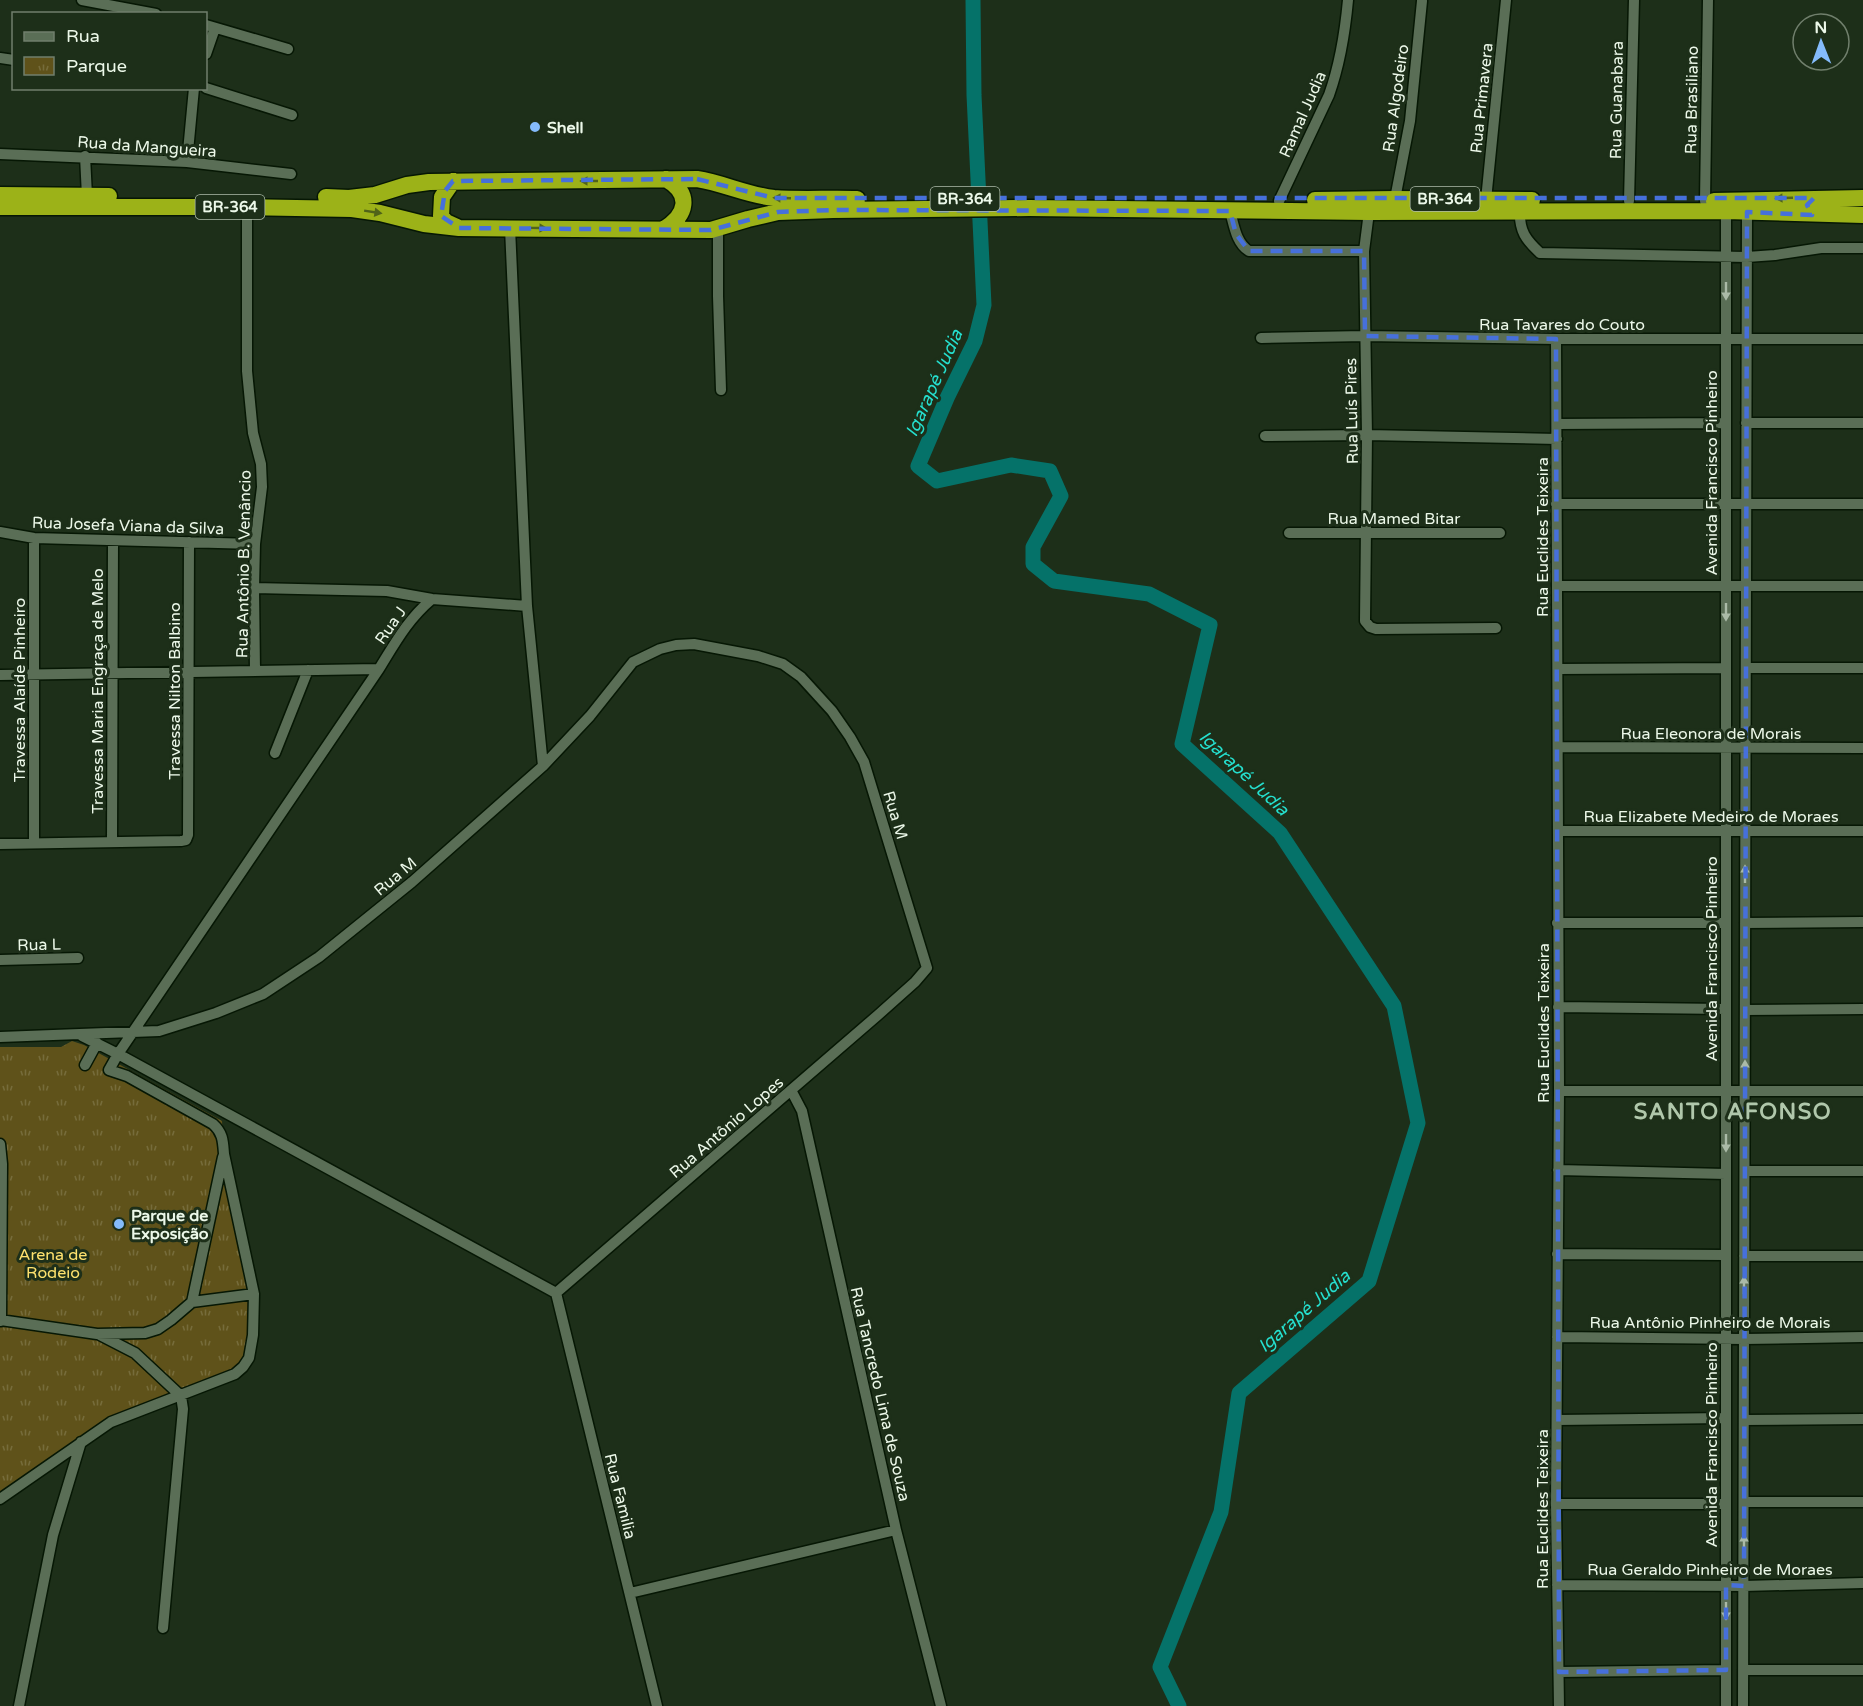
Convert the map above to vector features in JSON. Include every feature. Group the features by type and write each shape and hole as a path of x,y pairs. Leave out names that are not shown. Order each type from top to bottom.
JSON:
{"highway":[{"path":"664,229 678,218 683,207 681,192 677,186 666,179"},
{"name":"BR-364","path":"0,195 349,198 375,195 406,185 429,182 697,179 774,198 903,204 1395,199 1705,201 1813,206 1863,215"},
{"path":"453,181 442,197 441,216 446,222 459,228"},
{"name":"BR-364","path":"1028,203 1230,211 1747,212 1813,206 1863,198"},
{"name":"BR-364","path":"0,207 352,209 424,224 459,228 717,229 778,212 903,204"}],"street":[{"path":"82,0 145,12"},
{"name":"Ramal Judia","path":"1279,201 1335,79 1342,49 1348,0"},
{"name":"Rua Primavera","path":"1486,200 1506,0"},
{"name":"Rua Guanabara","path":"1629,201 1634,0"},
{"name":"Rua Brasiliano","path":"1705,201 1708,0"},
{"name":"Rua Algodeiro","path":"1395,199 1410,121 1422,1"},
{"path":"207,47 210,26 288,49"},
{"path":"207,88 292,115"},
{"path":"187,162 194,90"},
{"name":"Rua da Mangueira","path":"0,154 187,162 291,174"},
{"path":"85,156 87,196"},
{"name":"Rua Antônio B. Venâncio","path":"247,207 247,371 253,433 261,464 262,487 255,544 255,671"},
{"path":"1230,211 1236,234 1244,248 1249,251 1364,251"},
{"name":"Avenida Francisco Pinheiro","path":"1725,1706 1726,211"},
{"name":"Rua Luís Pires","path":"1369,212 1364,251 1367,435 1366,623 1376,629 1496,628"},
{"path":"1520,212 1521,231 1527,241 1540,253 1747,257 1821,248 1863,248"},
{"name":"Avenida Francisco Pinheiro","path":"1743,1706 1747,212"},
{"path":"510,228 527,606 543,766"},
{"path":"717,229 721,390"},
{"name":"Rua Tavares do Couto","path":"1261,338 1365,336 1556,339 1863,339"},
{"name":"Rua Euclides Teixeira","path":"1556,339 1559,1091 1556,1504 1559,1706"},
{"path":"1557,424 1726,423"},
{"path":"1746,423 1863,423"},
{"path":"1264,436 1367,435 1557,439"},
{"path":"1556,504 1863,504"},
{"name":"Rua Josefa Viana da Silva","path":"0,532 34,537 113,541 255,544"},
{"name":"Rua Mamed Bitar","path":"1288,533 1500,533"},
{"name":"Travessa Alaíde Pinheiro","path":"34,537 34,843"},
{"name":"Travessa Maria Engraça de Melo","path":"112,842 113,541"},
{"name":"Travessa Nilton Balbino","path":"112,842 181,841 186,840 188,835 189,542"},
{"path":"1557,586 1863,586"},
{"path":"254,588 387,591 432,599 527,606"},
{"name":"Rua J","path":"130,1033 379,669 407,624 418,610 432,599"},
{"name":"Rua M","path":"0,1037 159,1031 263,994 319,957 412,882 543,766 590,716 633,662 653,652 676,645 694,644 758,656 783,664 801,677 832,711 864,762 927,968 915,982"},
{"path":"1558,669 1726,668"},
{"path":"1746,668 1863,668"},
{"path":"0,675 379,669"},
{"path":"276,753 308,670"},
{"name":"Rua Eleonora de Morais","path":"1558,747 1863,748"},
{"name":"Rua Elizabete Medeiro de Moraes","path":"1558,831 1863,831"},
{"path":"0,844 112,842"},
{"path":"1557,922 1726,923"},
{"path":"1745,923 1863,922"},
{"name":"Rua L","path":"0,960 78,958"},
{"name":"Rua Antônio Lopes","path":"556,1293 915,982"},
{"path":"1558,1007 1726,1009"},
{"path":"1745,1010 1863,1009"},
{"path":"0,1499 111,1422 227,1378 243,1367 249,1358 254,1335 254,1294 220,1130 127,1077 109,1070 130,1033"},
{"path":"79,1035 118,1054 556,1293"},
{"path":"85,1065 97,1043"},
{"name":"Rua Tancredo Lima de Souza","path":"791,1090 802,1111 896,1530 941,1706"},
{"path":"1559,1091 1863,1091"},
{"path":"0,1144 2,1164 1,1321 97,1334 145,1333 158,1329 192,1302 254,1294"},
{"path":"192,1302 224,1154"},
{"path":"1558,1170 1726,1174"},
{"path":"1744,1171 1863,1171"},
{"path":"1557,1254 1726,1255"},
{"path":"1744,1256 1863,1256"},
{"name":"Rua Familia","path":"556,1293 657,1706"},
{"path":"97,1334 135,1353 182,1396 183,1409 163,1628"},
{"name":"Rua Antônio Pinheiro de Morais","path":"1557,1337 1744,1339 1863,1337"},
{"path":"1557,1420 1726,1418"},
{"path":"1744,1420 1863,1419"},
{"path":"19,1706 53,1535 81,1442"},
{"path":"1744,1502 1863,1502"},
{"path":"1556,1504 1726,1504"},
{"path":"630,1593 896,1530"},
{"name":"Rua Geraldo Pinheiro de Moraes","path":"1557,1585 1744,1586 1863,1583"},
{"path":"1559,1672 1726,1670"},
{"path":"1743,1670 1863,1670"}],"highlighted area":[{"path":"697,179 774,198 1814,198 1807,205 1812,215 1747,212 1744,1586 1726,1585 1726,1670 1559,1672 1556,339 1365,336 1364,251 1249,251 1236,234 1230,211 833,210 778,212 711,230 459,228 441,216 445,191 453,181"}],"green space":[{"name":"Parque de Exposição","path":"72,1041 84,1045 222,1121 224,1154 254,1294 243,1367 111,1422 0,1499 0,1047 61,1047"}],"waterway":[{"name":"Igarapé Judia","path":"973,0 974,95 984,305 975,341 947,398 918,466 937,481 1011,465 1050,471 1061,496 1033,547 1033,564 1054,581 1149,594 1210,625 1182,744 1280,833 1394,1006 1418,1123 1369,1281 1239,1393 1221,1512 1160,1667 1179,1706"}],"place":[{"name":"Shell","path":"535,127"},
{"name":"Parque de Exposição","path":"119,1224"}],"district":[{"name":"SANTO AFONSO","path":"1733,1111"}],"park label":[{"name":"Arena de Rodeio","path":"53,1263"}]}
